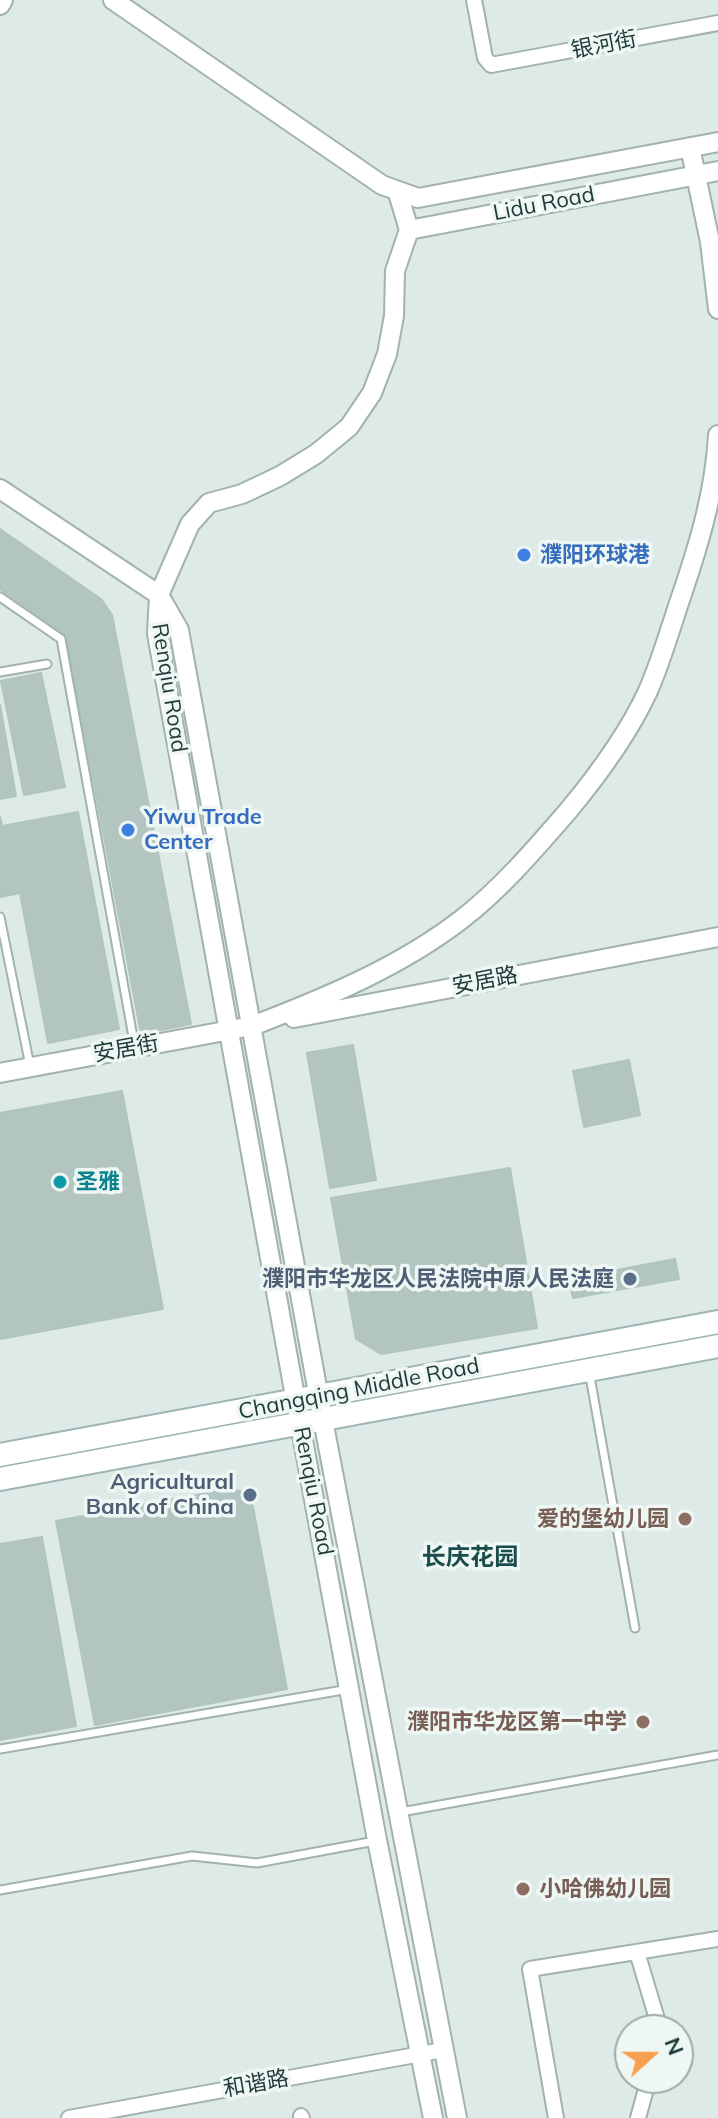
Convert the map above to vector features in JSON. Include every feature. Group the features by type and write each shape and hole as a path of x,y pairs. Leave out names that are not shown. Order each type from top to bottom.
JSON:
{"main road":[{"name":"Changqing Middle Road","path":"0,1455 718,1322"},
{"name":"Changqing Middle Road","path":"0,1479 718,1346"}],"street":[{"name":"Lidu Road","path":"113,0 382,185 418,198 718,142"},
{"name":"银河街","path":"474,0 485,58 491,65 718,23"},
{"path":"690,147 710,242 718,309"},
{"name":"Lidu Road","path":"409,230 718,171"},
{"path":"0,489 159,595 190,524 209,503 242,494 316,454 349,427 372,393 387,354 394,316 395,271 409,230 398,193"},
{"path":"252,1026 347,987 426,944 462,919 528,857 589,786 620,741 647,693 667,642 699,546 710,497 718,435"},
{"name":"Renqiu Road","path":"159,595 179,630 323,1420 457,2118"},
{"name":"Renqiu Road","path":"159,595 157,634 377,1840 433,2118"},
{"name":"安居路","path":"252,1026 718,937"},
{"name":"安居街","path":"0,1073 252,1026"},
{"path":"556,2118 530,1969 718,1939"},
{"path":"637,1952 656,2014"},
{"name":"和谐路","path":"69,2118 443,2050"},
{"path":"638,2118 645,2094"}],"lane":[{"path":"0,597 61,639 135,1048"},
{"path":"0,672 47,664"},
{"path":"0,917 30,1067"},
{"path":"589,1369 635,1628"},
{"path":"0,1749 351,1689"},
{"path":"398,1813 718,1755"},
{"path":"0,1890 192,1856 257,1863 377,1840"}],"building":[{"name":"Yiwu Trade Center","path":"0,529 101,599 112,615 191,1024 141,1034 66,635 0,589"},
{"path":"41,673 65,787 24,795 1,681"},
{"path":"0,705 16,796 0,799"},
{"path":"78,812 119,1029 48,1043 20,893 0,897 0,817 2,826"},
{"path":"353,1045 376,1180 330,1188 307,1053"},
{"path":"629,1060 640,1115 584,1127 573,1071"},
{"path":"122,1091 163,1309 0,1339 0,1113"},
{"path":"510,1168 537,1328 381,1354 356,1339 331,1198"},
{"path":"675,1259 679,1279 573,1298 569,1279"},
{"path":"228,1489 245,1492 253,1507 287,1689 95,1725 56,1521"},
{"path":"42,1537 76,1726 0,1740 0,1544"}],"place":[{"name":"濮阳环球港","path":"524,555"},
{"name":"Yiwu Trade Center","path":"128,830"},
{"name":"圣雅","path":"60,1182"},
{"name":"濮阳市华龙区人民法院中原人民法庭","path":"630,1279"},
{"name":"Agricultural Bank of China","path":"250,1495"},
{"name":"爱的堡幼儿园","path":"685,1519"},
{"name":"濮阳市华龙区第一中学","path":"643,1722"},
{"name":"小哈佛幼儿园","path":"523,1889"}],"district":[{"name":"长庆花园","path":"470,1558"}]}
